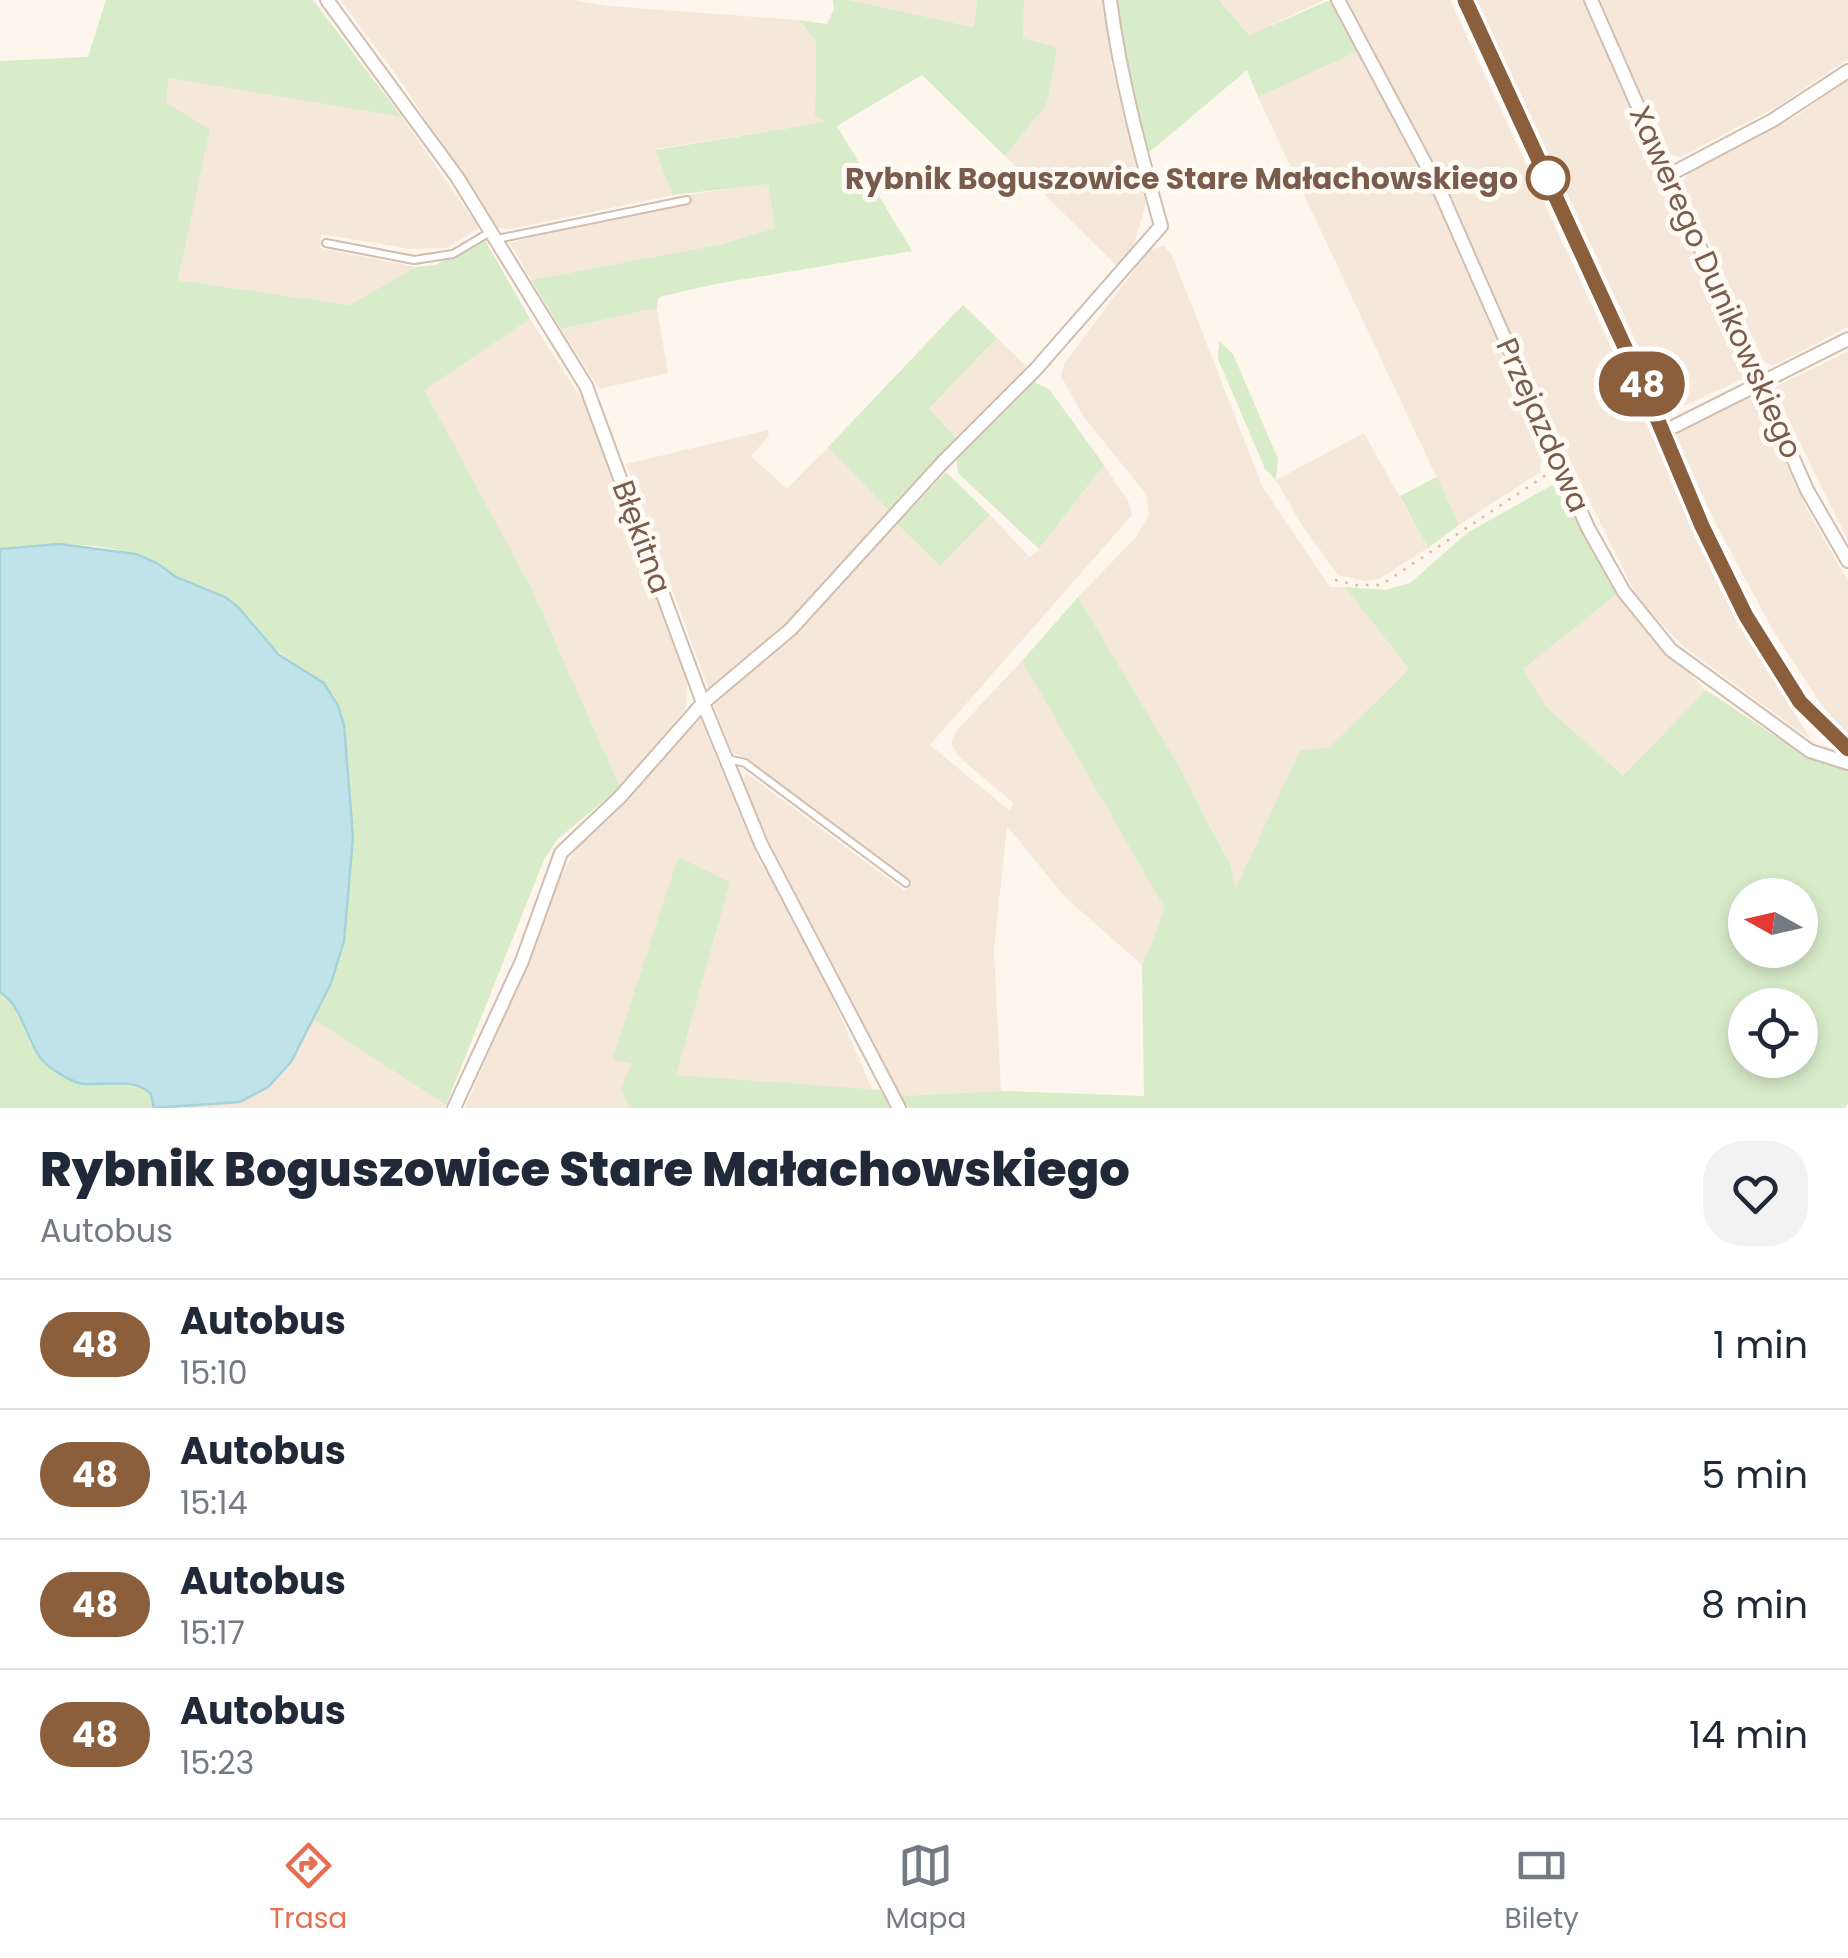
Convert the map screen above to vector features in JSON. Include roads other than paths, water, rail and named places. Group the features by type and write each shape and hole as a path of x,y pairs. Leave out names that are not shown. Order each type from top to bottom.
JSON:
{"street":[{"name":"Błękitna","path":"327,0 457,176 586,386 703,703 762,844 899,1108"},
{"path":"454,1108 522,961 561,853 620,797 703,703 791,628 1036,369 1161,226 1132,119 1110,0"},
{"name":"Przejazdowa","path":"1338,0 1440,192 1588,528 1624,592 1671,650 1810,751 1848,762"},
{"path":"1465,0 1746,616 1800,702 1848,749"},
{"name":"Xawerego Dunikowskiego","path":"1591,0 1807,490 1848,561"},
{"path":"1670,174 1772,120 1848,71"},
{"path":"1663,432 1848,339"}],"lane":[{"path":"326,243 414,260 453,254 494,236 687,200"},
{"path":"727,758 745,763 906,882"}],"water":[{"path":"59,544 136,554 176,577 225,597 279,655 324,683 338,706 344,725 353,837 344,941 331,983 291,1062 268,1087 240,1102 154,1108 151,1094 137,1086 71,1080 38,1055 17,1010 0,992 0,549"}],"place":[{"name":"Rybnik Boguszowice Stare Małachowskiego","path":"1548,178"}]}
